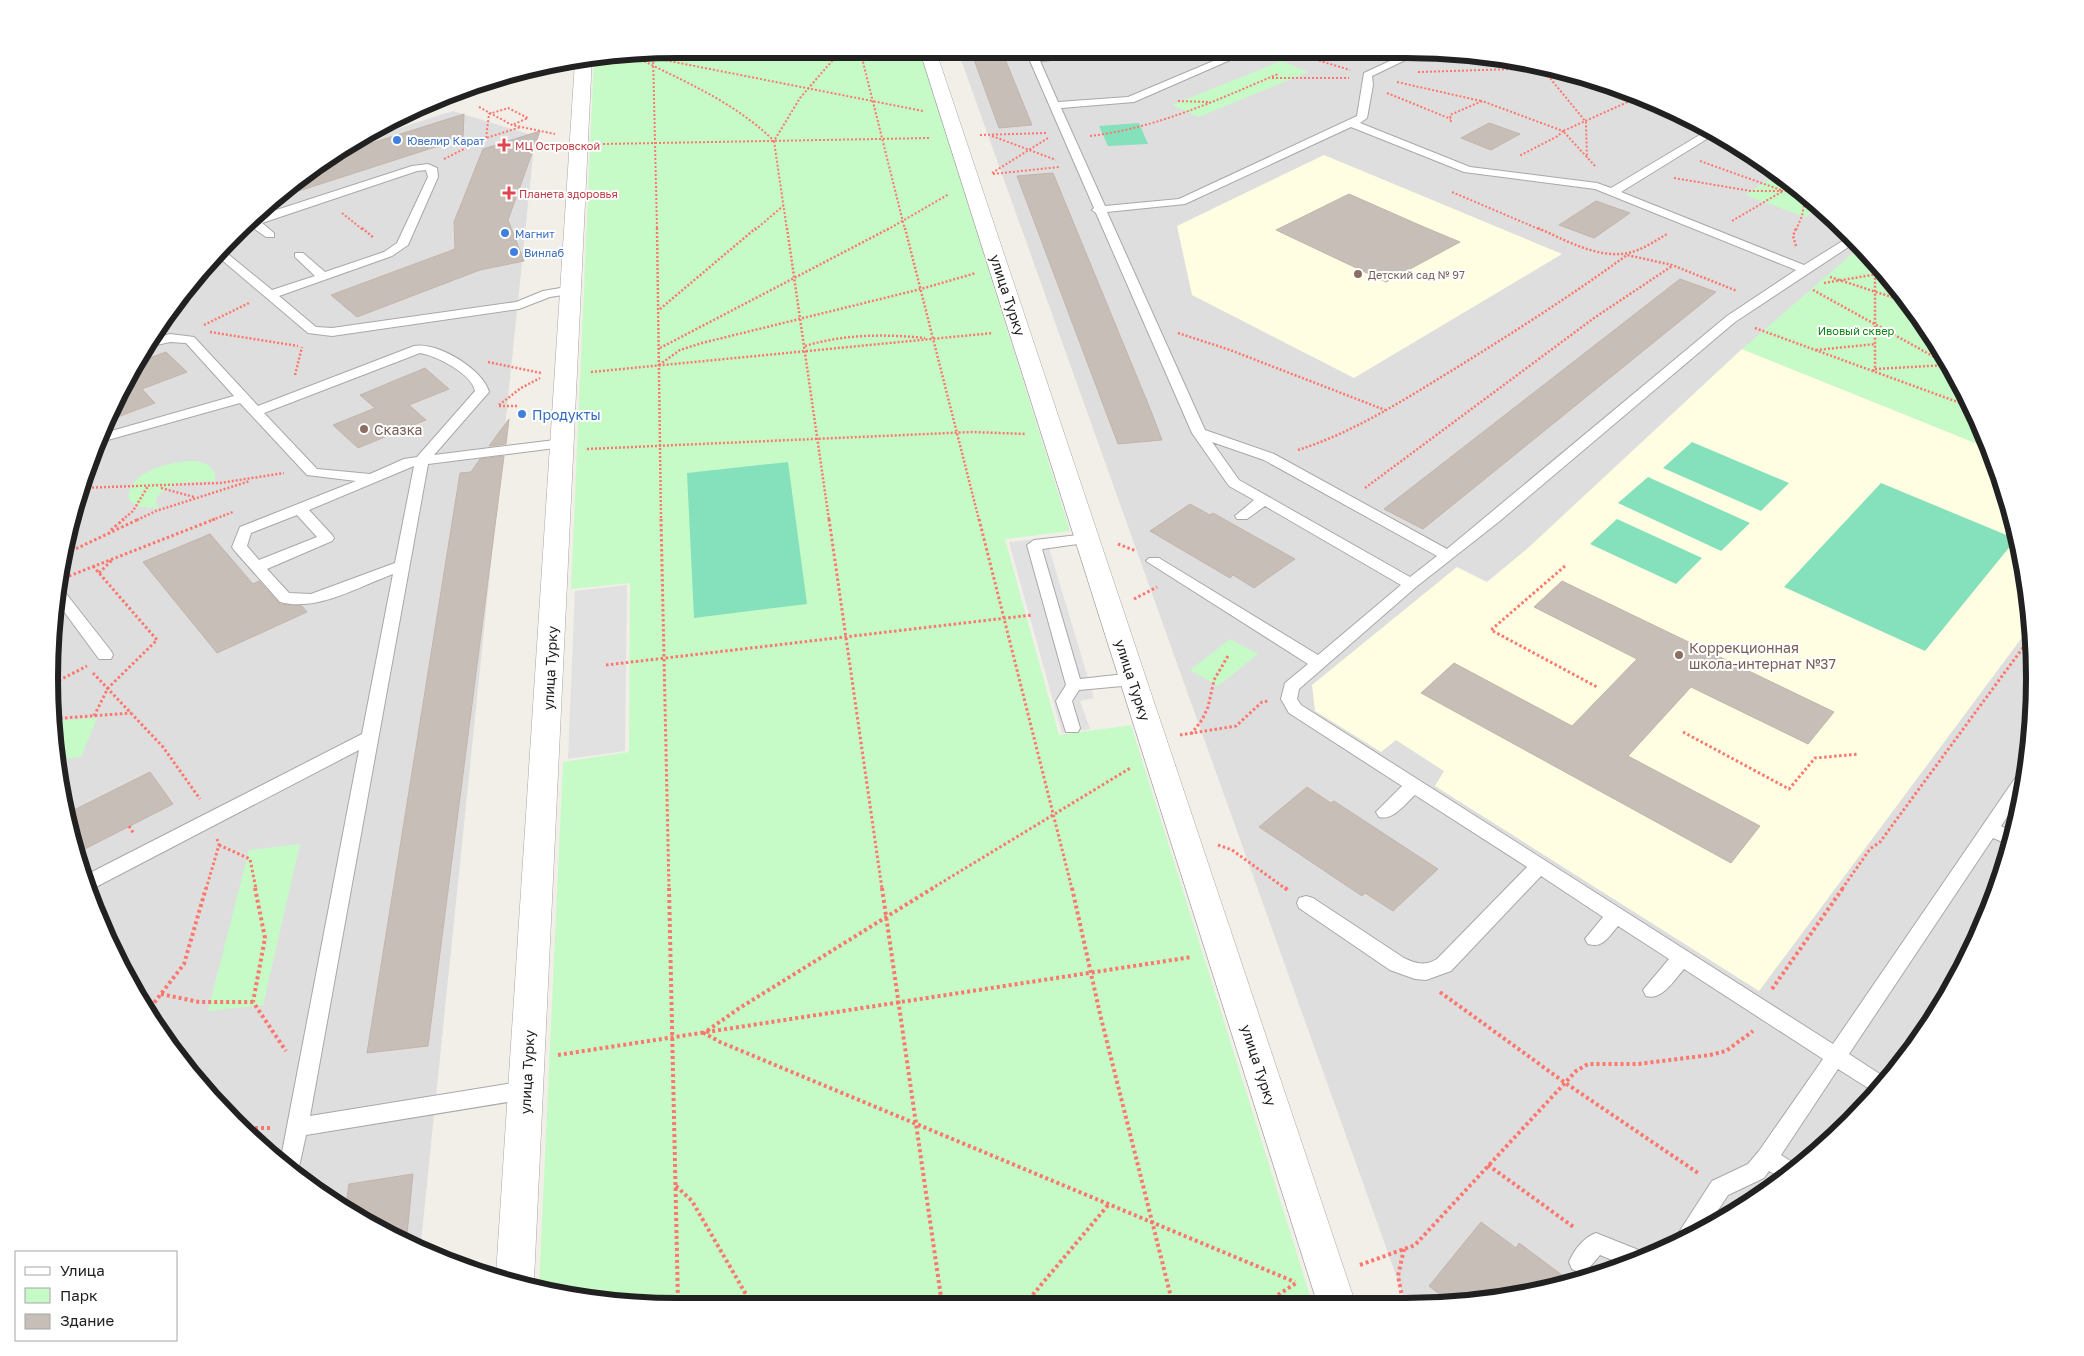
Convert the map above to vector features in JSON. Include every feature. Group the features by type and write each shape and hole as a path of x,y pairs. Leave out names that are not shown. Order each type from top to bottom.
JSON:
{"street":[{"name":"улица Турку","path":"930,58 953,127 981,178 998,266 1053,434 1099,540 1133,680 1167,744 1335,1298"},
{"name":"улица Турку","path":"515,1276 584,65"}],"lane":[{"path":"1034,60 1053,58"},
{"path":"1054,105 1130,100 1230,58"},
{"path":"1098,210 1181,202 1362,118 1367,80 1406,58"},
{"path":"1034,60 1057,65"},
{"path":"1034,60 1054,105 1076,166 1098,210 1199,433 1234,483 1411,584"},
{"path":"1350,123 1468,170 1485,174 1597,186 1616,190 1687,222 1807,270"},
{"path":"1616,190 1706,136"},
{"path":"260,219 416,168 433,170 433,177 400,248 388,254 271,295"},
{"path":"253,226 270,235"},
{"path":"1848,242 1807,270 1757,300 1731,319 1490,523 1411,584 1318,663 1291,688 1289,699 1295,709 1760,1010 1876,1083"},
{"path":"299,255 323,277"},
{"path":"223,256 312,330 332,332 519,305 547,294 572,290"},
{"path":"157,342 170,338 190,340 312,472 372,478"},
{"path":"256,411 420,349 433,350 443,354 480,383 482,392 422,460 404,565 290,1162"},
{"path":"107,437 243,398"},
{"path":"1199,433 1269,457 1447,555"},
{"path":"404,565 312,599 285,598 239,547 245,530 351,489 409,462 563,447"},
{"path":"1242,516 1264,500"},
{"path":"257,567 326,538 300,509"},
{"path":"1072,728 1064,701 1074,685 1034,545 1099,540"},
{"path":"1154,561 1318,663"},
{"path":"63,599 104,656"},
{"path":"1074,685 1133,680"},
{"path":"91,881 370,737"},
{"path":"1385,812 1414,786"},
{"path":"1693,1228 1720,1188 1756,1171 1767,1158 2016,789"},
{"path":"1990,829 2006,836"},
{"path":"1306,903 1411,971 1424,973 1436,970 1444,965 1540,867"},
{"path":"1595,938 1615,916"},
{"path":"1653,990 1681,959"},
{"path":"296,1127 526,1090"},
{"path":"1767,1158 1785,1169"},
{"path":"1580,1262 1596,1243 1629,1256"}],"path":[{"path":"664,58 872,101 953,127 989,135 1076,166"},
{"path":"774,141 808,88 834,58"},
{"path":"862,58 1053,813 1092,972 1100,1014 1171,1298"},
{"path":"1314,58 1367,80 1451,121 1450,115 1482,101 1563,130 1616,190"},
{"path":"641,59 701,88 738,110 756,123 774,141 806,351 845,637 941,1298"},
{"path":"653,59 660,310 660,446 678,1298"},
{"path":"1415,72 1519,68"},
{"path":"989,135 1103,135 1140,127 1187,112 1278,74"},
{"path":"1547,74 1586,122 1587,158"},
{"path":"1485,174 1558,136 1563,130 1586,122 1632,100"},
{"path":"473,104 512,125 557,134"},
{"path":"489,114 508,108 528,118 512,125"},
{"path":"486,138 489,114"},
{"path":"428,168 486,138 522,127"},
{"path":"580,145 883,138 953,127"},
{"path":"660,348 903,221 1029,150 1063,134"},
{"path":"1677,153 1784,191"},
{"path":"981,178 1076,166"},
{"path":"1644,173 1752,191 1790,191"},
{"path":"1713,232 1784,191"},
{"path":"1452,192 1585,248 1672,265 1757,300"},
{"path":"1805,203 1802,216 1793,236 1800,260 1807,270 1897,299"},
{"path":"660,310 784,205"},
{"path":"341,212 376,240"},
{"path":"1269,457 1310,446 1386,410 1577,292 1627,256 1687,222"},
{"path":"1347,500 1434,440 1632,290 1672,265"},
{"path":"659,366 680,350 920,289 998,266"},
{"path":"1806,286 1875,274 1876,344 1874,370"},
{"path":"1792,279 1937,359"},
{"path":"203,326 251,302"},
{"path":"1731,319 1963,404"},
{"path":"1152,328 1198,339 1348,399 1386,410"},
{"path":"590,372 1000,332"},
{"path":"805,346 842,336 895,334 934,339"},
{"path":"1816,350 1876,344"},
{"path":"294,378 302,346"},
{"path":"479,361 543,373"},
{"path":"1874,370 1942,366"},
{"path":"499,406 517,406"},
{"path":"563,447 660,446 958,433 1053,434"},
{"path":"87,488 220,483 265,477 309,468"},
{"path":"70,551 156,511 194,497 265,477"},
{"path":"147,486 184,493 194,497"},
{"path":"107,534 133,510 147,486"},
{"path":"66,576 235,512"},
{"path":"1099,540 1133,550 1154,561"},
{"path":"99,572 114,558"},
{"path":"1565,566 1491,630 1597,687"},
{"path":"1132,600 1178,576"},
{"path":"606,666 1054,613"},
{"path":"1360,1265 1415,1244 1564,1082 1588,1064 1638,1064 1710,1055 1726,1051 1754,1030 1760,1010 1785,966 1805,942 1870,849 1880,842 2025,644"},
{"path":"1190,734 1202,720 1208,707 1214,680 1229,654"},
{"path":"58,681 104,656"},
{"path":"704,1033 738,1009 886,916 1167,744 1190,734 1236,726 1262,702 1289,699"},
{"path":"59,718 132,713"},
{"path":"1683,732 1789,789 1815,758 1860,754"},
{"path":"1215,844 1232,850 1306,903"},
{"path":"219,845 250,859 264,938 253,1002 284,1050 307,1067"},
{"path":"555,1056 898,1000 1039,982 1092,972 1196,957"},
{"path":"1411,971 1564,1082 1720,1188"},
{"path":"161,994 199,1002 253,1002"},
{"path":"704,1033 720,1042 1296,1282 1328,1298"},
{"path":"1488,1165 1596,1243"},
{"path":"675,1185 692,1201 748,1298"},
{"path":"1030,1298 1109,1204"},
{"path":"1402,1298 1398,1276 1404,1248"},
{"path":"1273,1298 1296,1282"}],"shaded area":[{"path":"960,58 1447,59 1527,69 1605,90 1643,105 1680,121 1751,162 1815,211 1845,239 1873,269 1922,333 1963,404 1994,479 2015,557 2025,637 2027,678 2021,759 2015,799 1994,877 1963,952 1922,1023 1873,1087 1815,1145 1751,1194 1680,1235 1605,1266 1527,1287 1447,1297 1404,1298"},
{"path":"453,111 535,136 421,1242 404,1235 333,1194 269,1145 211,1087 162,1023 121,952 90,877 69,799 59,719 59,637 69,557 90,479 121,404 162,333 211,269 239,239 300,186 333,162 381,134"},
{"name":"Детский сад № 97","path":"1324,155 1562,254 1354,378 1192,295 1177,226"},
{"name":"Коррекционная школа-интернат №37","path":"1742,349 1981,445 1994,479 2015,557 2025,634 1759,991 1435,786 1444,771 1396,740 1381,752 1315,711 1312,685 1457,567 1487,582 1528,548"},
{"path":"1046,538 1094,698 1080,701 1090,729 1062,733 1009,542"},
{"path":"627,585 625,751 568,759 575,591"}],"green space":[{"path":"678,58 922,58 1070,531 1005,539 1059,735 1131,725 1311,1298 678,1298 637,1297 597,1293 539,1283 563,762 629,752 630,583 571,589 594,63 637,59"},
{"path":"1281,61 1308,72 1199,117 1172,105"},
{"path":"1139,123 1148,144 1108,146 1099,126"},
{"path":"1772,177 1815,211 1805,217 1745,195"},
{"name":"Ивовый сквер","path":"1856,251 1898,300 1922,333 1963,404 1981,445 1742,349"},
{"path":"1692,442 1789,483 1761,511 1663,468"},
{"path":"195,461 213,469 215,481 183,483 168,488 156,499 159,508 140,507 129,500 130,490 135,482 153,469 164,465"},
{"path":"788,462 807,604 694,618 687,473"},
{"path":"1648,477 1750,523 1721,551 1618,503"},
{"path":"1881,483 2010,536 2012,544 1925,651 1784,587"},
{"path":"1617,519 1702,558 1676,584 1590,544"},
{"path":"1230,639 1258,654 1218,686 1190,670"},
{"path":"97,718 81,757 63,759 59,720"},
{"path":"300,844 263,1005 208,1011 249,850"}],"building":[{"path":"973,58 1005,58 1032,125 999,128"},
{"path":"464,114 463,138 291,194 333,162 357,148"},
{"path":"1489,123 1520,134 1491,150 1461,138"},
{"path":"540,131 508,220 524,261 480,270 357,317 331,295 455,249 454,222 483,149"},
{"path":"1053,173 1162,440 1118,444 1017,176"},
{"path":"1349,194 1460,242 1386,282 1276,230"},
{"path":"1596,201 1630,213 1594,238 1559,225"},
{"path":"1680,279 1716,292 1423,529 1384,509"},
{"path":"166,352 187,372 142,389 155,403 115,418 121,404 146,359"},
{"path":"425,368 449,389 409,405 426,420 358,448 333,425 375,408 360,395"},
{"path":"509,419 506,444 489,446"},
{"path":"504,456 428,1046 367,1053 460,473 471,472 480,459"},
{"path":"1190,504 1210,515 1213,513 1295,559 1254,588 1233,575 1230,578 1150,531"},
{"path":"210,534 253,584 259,581 280,604 302,606 307,612 217,653 143,562"},
{"path":"1562,581 1834,712 1808,744 1691,687 1628,756 1760,826 1731,863 1421,693 1454,663 1572,726 1637,659 1534,607"},
{"path":"150,772 173,804 82,850 72,811"},
{"path":"1307,787 1331,803 1334,801 1438,869 1393,911 1365,893 1362,896 1259,827"},
{"path":"413,1174 407,1236 346,1202 349,1184"},
{"path":"1481,1222 1516,1248 1519,1243 1565,1277 1527,1287 1447,1297 1443,1297 1429,1286"}],"place":[{"name":"Ювелир Карат","path":"397,140"},
{"name":"МЦ Островской","path":"504,145"},
{"name":"Планета здоровья","path":"509,193"},
{"name":"Магнит","path":"505,233"},
{"name":"Винлаб","path":"514,252"},
{"name":"Детский сад № 97","path":"1358,274"},
{"name":"Продукты","path":"522,414"},
{"name":"Сказка","path":"364,429"},
{"name":"Коррекционная школа-интернат №37","path":"1679,655"}]}
